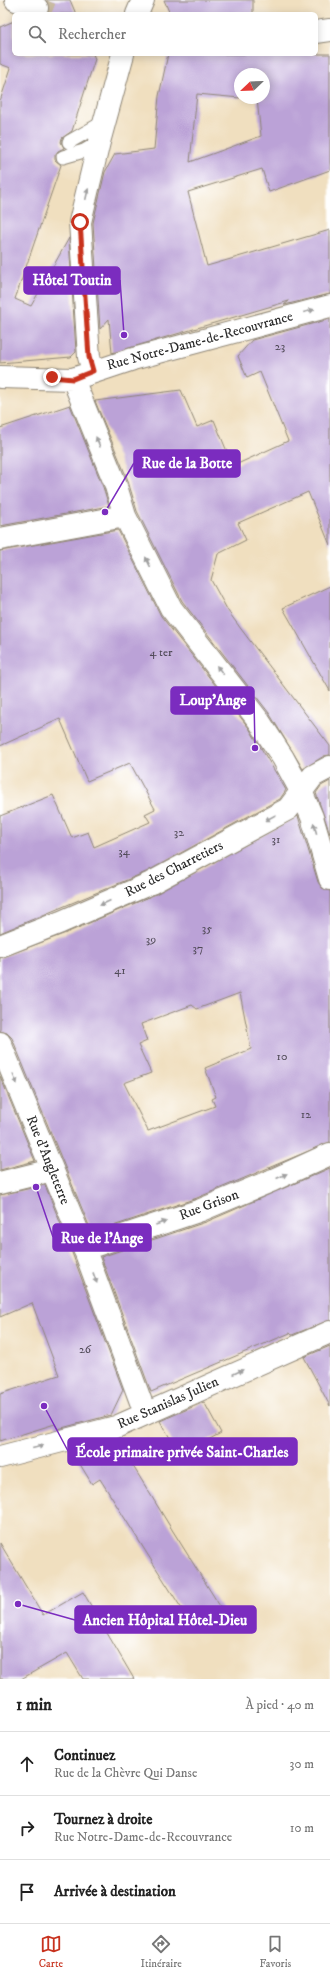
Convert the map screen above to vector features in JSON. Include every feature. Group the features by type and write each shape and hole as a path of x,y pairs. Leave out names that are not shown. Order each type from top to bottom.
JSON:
{"street":[{"path":"16,0 37,8"},
{"path":"138,12 143,0"},
{"path":"318,32 330,30"},
{"path":"93,371 89,357 80,222 122,56"},
{"name":"Rue Notre-Dame-de-Recouvrance","path":"0,377 73,379 93,371 330,306"},
{"path":"73,379 115,483 125,516 171,608 259,721 283,758 301,791 312,817 330,879"},
{"path":"0,539 125,516"},
{"name":"Rue des Charretiers","path":"0,946 61,922 151,883 288,809 313,776 330,767"},
{"name":"Rue d'Angleterre","path":"0,1043 84,1249 145,1413"},
{"name":"Rue Grison","path":"84,1249 201,1210 330,1154"},
{"path":"0,1183 52,1170"},
{"name":"Rue Stanislas Julien","path":"0,1457 116,1427 330,1332"}],"lane":[{"path":"69,142 102,132"},
{"path":"64,157 84,152 102,132"}],"building":[{"path":"47,0 70,0 75,12 48,12 49,6"},
{"path":"164,0 253,0 253,12 169,12"},
{"path":"12,22 12,56 94,56 95,59 72,131 62,138 61,142 64,148 58,151 55,155 55,160 61,165 15,299 31,306 69,238 76,352 71,357 0,363 0,101 11,68 0,64 0,27"},
{"path":"318,54 330,54 330,170 269,192 262,169 188,192 207,266 330,230 330,294 284,305 289,301 112,353 109,319 100,329 93,223 105,172 115,154 154,149 159,96 168,56 318,56","holes":["234,68 270,68 270,104 258,104 261,136 190,162 197,94 234,97"]},
{"path":"330,319 330,545 308,492 238,523 246,540 218,554 211,580 228,611 330,746 330,755 324,756 303,769 269,713 182,601 137,511 127,478 95,401 181,390 197,427 214,420 233,466 288,441 260,372 247,378 238,356 252,340"},
{"path":"70,405 103,487 109,506 0,526 0,428"},
{"path":"118,530 161,616 249,728 286,790 280,799 146,872 0,933 0,816 53,795 72,838 88,832 94,847 150,822 145,814 155,809 130,763 87,781 60,719 0,746 0,551"},
{"path":"330,586 330,691 283,608"},
{"path":"330,781 330,834 316,793 321,786"},
{"path":"298,816 318,882 322,888 330,891 330,1142 197,1198 92,1233 12,1038 7,1033 0,1031 0,958 66,933 156,894","holes":["240,993 251,1049 205,1068 216,1097 212,1099 215,1106 148,1131 124,1083 151,1073 138,1045 147,1041 141,1024 192,1005 197,1009"]},
{"path":"0,1076 35,1161 0,1170"},
{"path":"330,1168 330,1320 292,1335 290,1333 151,1392 101,1257 206,1222"},
{"path":"45,1185 68,1242 123,1390 111,1415 58,1429 55,1424 0,1441 0,1394 59,1375 32,1303 0,1317 0,1195"},
{"path":"330,1346 330,1406 304,1357"},
{"path":"204,1402 221,1433 180,1455 160,1421"},
{"path":"117,1440 223,1611 192,1625 100,1479 92,1484 72,1451"},
{"path":"0,1543 43,1615 83,1592 134,1679 83,1679 67,1653 21,1679 0,1679"}],"tunnel":[{"path":"37,8 46,12"}],"place":[{"name":"Hôtel Toutin","path":"124,335"},
{"name":"Rue de la Botte","path":"105,512"},
{"name":"Loup'Ange","path":"255,748"},
{"name":"Rue de l'Ange","path":"36,1187"},
{"name":"École primaire privée Saint-Charles","path":"44,1406"},
{"name":"Ancien Hôpital Hôtel-Dieu","path":"18,1604"}],"route":[{"path":"52,377 73,379 93,371 89,357 80,222"}]}
